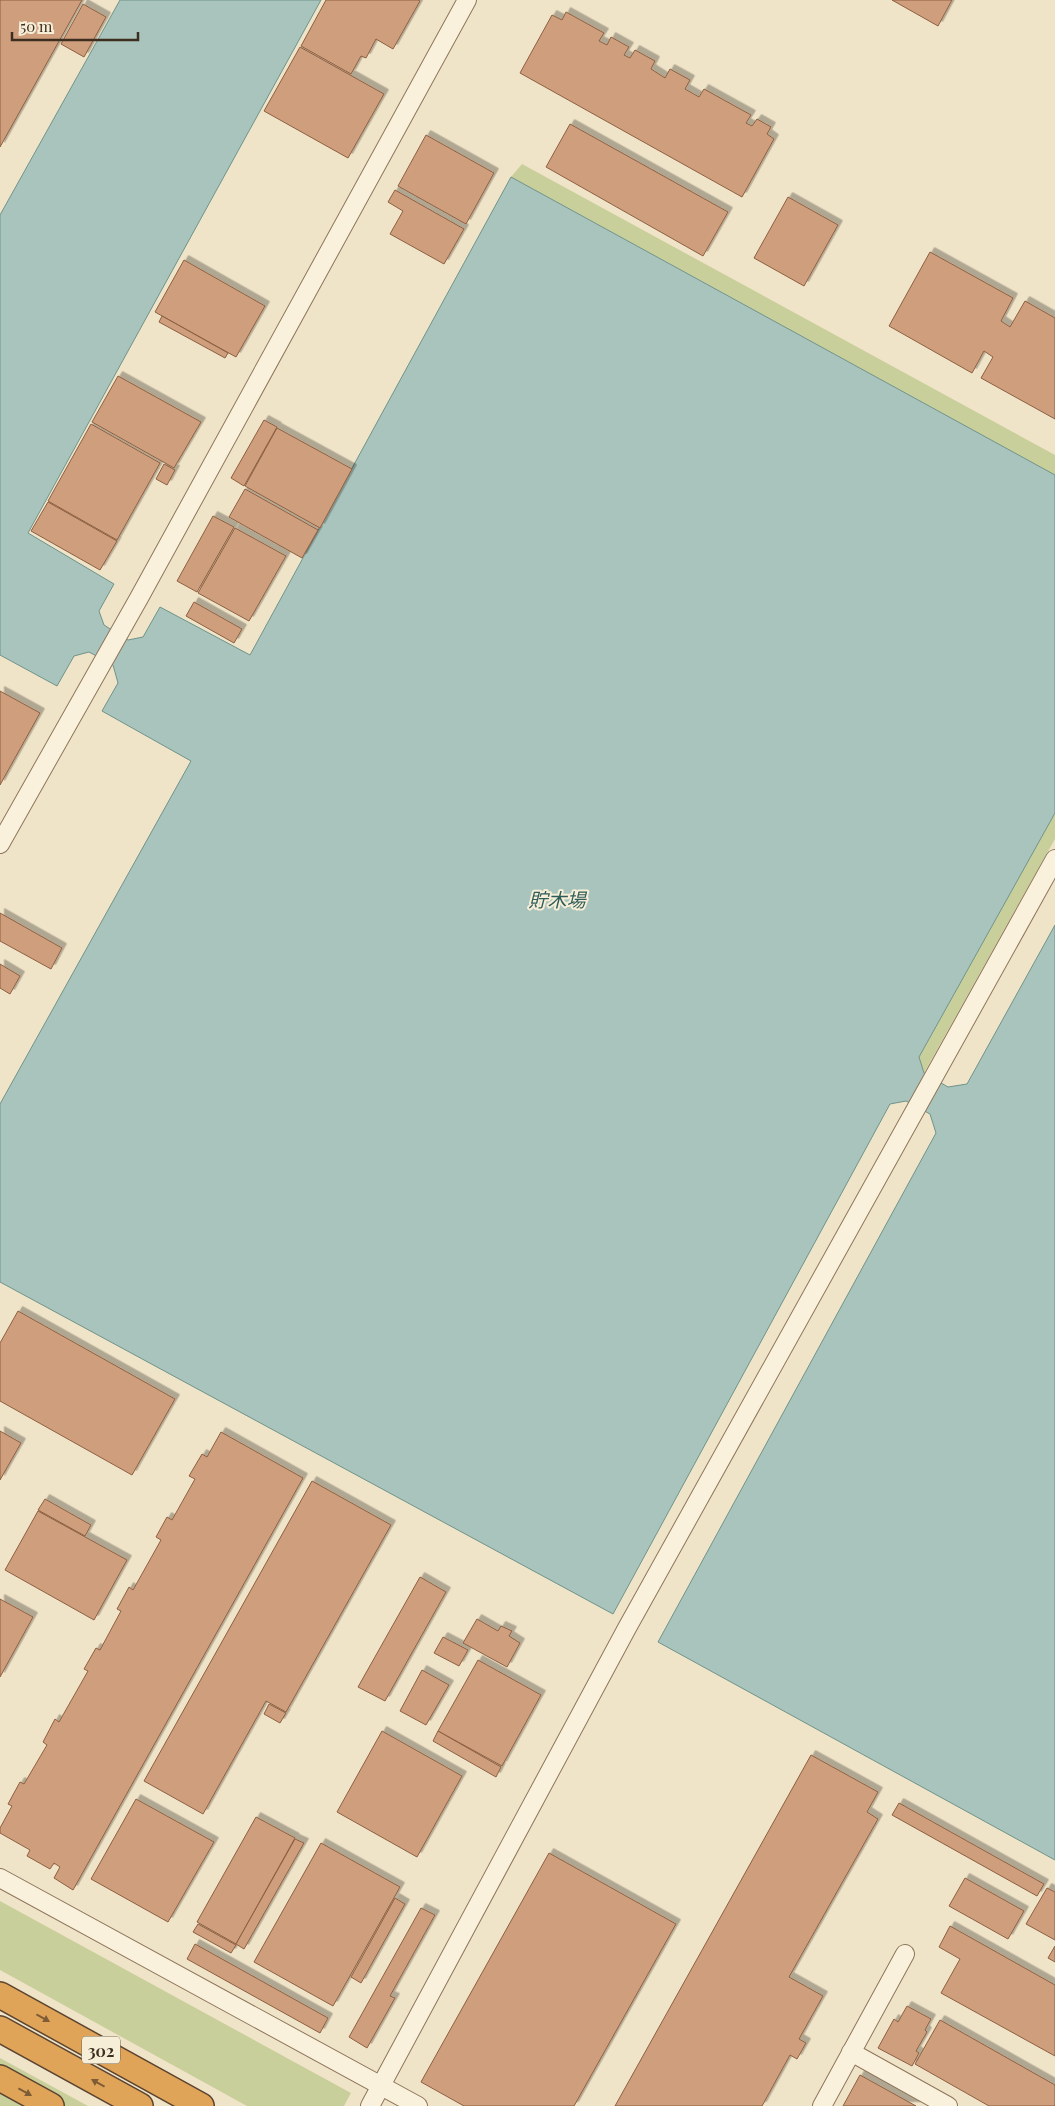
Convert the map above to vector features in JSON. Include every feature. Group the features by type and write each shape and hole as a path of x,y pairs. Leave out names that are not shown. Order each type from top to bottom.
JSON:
{"highway":[{"name":"302","path":"0,1995 201,2106"},
{"name":"302","path":"0,2029 140,2106"},
{"path":"0,2078 51,2106"}],"street":[{"path":"0,844 68,721 140,598 467,0"},
{"path":"370,2106 627,1628 1055,859"},
{"path":"0,1878 418,2106"},
{"path":"822,2106 905,1954"},
{"path":"851,2052 948,2106"}],"green space":[{"path":"522,164 1055,455 1055,475 511,177"},
{"path":"1055,813 1055,839 924,1073 919,1057"},
{"path":"0,1901 351,2093 344,2106 247,2106 0,1970"},
{"path":"0,2058 88,2106 0,2106"}],"water":[{"name":"貯木場","path":"120,0 321,0 28,533 114,584 99,611 104,625 128,640 143,637 160,607 250,655 511,177 1055,475 1055,813 919,1057 924,1073 948,1087 967,1084 1055,925 1055,1860 658,1642 936,1133 930,1114 906,1101 890,1104 613,1614 0,1282 0,1104 191,761 102,711 118,683 113,665 89,652 74,656 57,686 0,655 0,215"}],"building":[{"path":"0,0 82,0 0,147"},
{"path":"326,0 420,1 393,49 376,39 366,58 361,56 351,74 301,46"},
{"path":"892,0 952,0 938,26"},
{"path":"83,4 106,17 84,57 61,44"},
{"path":"566,12 604,33 599,41 607,45 611,37 629,47 624,55 630,58 635,50 655,61 651,69 665,78 670,69 690,80 685,89 699,97 704,89 751,115 746,123 752,126 757,119 771,127 767,134 774,139 742,197 520,73 552,15 562,20"},
{"path":"300,47 384,94 348,158 264,111"},
{"path":"570,124 728,212 703,256 546,167"},
{"path":"426,135 494,173 466,224 398,186"},
{"path":"395,190 464,229 444,264 390,234 403,211 388,202"},
{"path":"788,197 838,225 804,286 754,258"},
{"path":"930,252 1013,298 1001,321 1010,327 1025,301 1055,318 1055,419 981,378 993,357 984,351 972,373 889,326"},
{"path":"184,260 265,306 236,357 155,312"},
{"path":"162,316 228,353 225,358 159,322"},
{"path":"118,376 201,422 174,468 92,422"},
{"path":"264,420 277,427 244,486 231,478"},
{"path":"91,424 160,463 117,540 48,501"},
{"path":"277,428 352,469 320,528 245,486"},
{"path":"164,464 175,470 167,485 156,479"},
{"path":"245,489 318,530 302,558 229,517"},
{"path":"48,502 117,541 100,570 31,531"},
{"path":"213,516 234,527 197,592 177,581"},
{"path":"235,528 286,556 249,621 198,593"},
{"path":"194,602 242,629 234,643 186,616"},
{"path":"0,691 40,713 0,785"},
{"path":"0,913 62,948 51,969 0,941"},
{"path":"0,964 20,976 10,994 0,988"},
{"path":"18,1311 175,1399 132,1475 0,1401 0,1343"},
{"path":"0,1431 21,1443 0,1480"},
{"path":"221,1432 303,1478 73,1890 54,1878 60,1867 54,1863 50,1869 27,1856 30,1850 0,1833 0,1828 12,1806 8,1804 20,1782 24,1784 47,1745 43,1742 55,1719 59,1722 88,1671 84,1669 96,1648 100,1650 121,1611 117,1609 129,1587 133,1590 161,1540 156,1537 167,1517 172,1520 195,1479 189,1476 202,1454 207,1457"},
{"path":"312,1481 391,1525 286,1712 266,1701 203,1814 144,1781"},
{"path":"45,1499 91,1525 85,1536 38,1510"},
{"path":"38,1511 127,1560 94,1620 5,1570"},
{"path":"420,1577 446,1592 385,1701 358,1687"},
{"path":"0,1599 33,1617 0,1677"},
{"path":"477,1619 498,1631 501,1626 512,1631 509,1636 520,1643 507,1667 463,1643"},
{"path":"443,1637 468,1650 459,1666 434,1653"},
{"path":"478,1660 541,1695 502,1766 438,1731"},
{"path":"422,1670 449,1685 426,1725 400,1711"},
{"path":"269,1704 286,1713 280,1723 264,1714"},
{"path":"382,1731 462,1776 417,1857 337,1812"},
{"path":"438,1731 501,1767 496,1777 433,1741"},
{"path":"811,1755 878,1792 867,1812 878,1819 789,1977 823,1996 799,2039 806,2043 797,2059 790,2055 762,2106 615,2106"},
{"path":"136,1799 214,1842 168,1922 91,1879"},
{"path":"899,1803 1044,1884 1037,1896 892,1815"},
{"path":"256,1817 295,1838 236,1944 197,1922"},
{"path":"295,1839 304,1843 244,1949 236,1944"},
{"path":"321,1843 400,1887 333,2006 254,1962"},
{"path":"549,1853 676,1924 574,2106 464,2106 421,2082"},
{"path":"965,1878 1024,1911 1008,1939 949,1906"},
{"path":"1047,1888 1055,1892 1055,1940 1026,1924"},
{"path":"395,1898 405,1904 361,1983 351,1977"},
{"path":"421,1908 435,1915 390,1996 395,1998 367,2048 349,2037"},
{"path":"198,1924 236,1945 231,1953 193,1932"},
{"path":"950,1926 1055,1985 1055,2056 941,1993 960,1959 939,1947"},
{"path":"195,1944 328,2018 320,2033 187,1959"},
{"path":"1055,1946 1055,1962 1048,1958"},
{"path":"907,2006 931,2019 925,2030 927,2032 916,2051 919,2053 912,2066 878,2048 894,2019 898,2022"},
{"path":"940,2020 1055,2085 1055,2106 989,2106 915,2064"},
{"path":"860,2075 916,2106 843,2106"}]}
